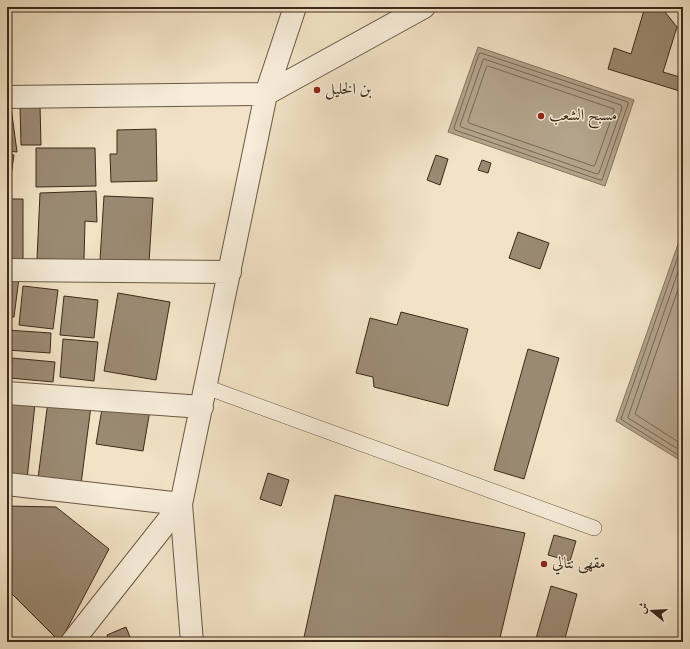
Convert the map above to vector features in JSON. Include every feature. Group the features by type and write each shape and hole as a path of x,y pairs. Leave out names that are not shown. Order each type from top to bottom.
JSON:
{"street":[{"path":"192,642 181,504 266,94 295,7"},
{"path":"7,97 266,94 424,7"},
{"path":"7,270 230,272"},
{"path":"7,393 204,397"},
{"path":"7,484 181,504"},
{"path":"72,642 181,504"}],"lane":[{"path":"204,397 594,528"}],"water":[{"name":"مسبح الشعب","path":"478,47 634,100 605,186 448,132"},
{"path":"683,230 683,462 616,421"}],"building":[{"path":"645,7 661,7 677,27 663,72 683,78 683,92 608,69 614,48 631,54"},
{"path":"20,106 40,106 41,145 21,145"},
{"path":"7,107 11,107 17,152 7,151"},
{"path":"156,129 157,181 111,182 110,154 117,154 117,130"},
{"path":"36,148 95,148 96,186 36,187"},
{"path":"7,154 14,155 9,190 7,190"},
{"path":"436,155 448,159 440,185 427,180"},
{"path":"482,160 491,163 488,173 478,170"},
{"path":"96,191 97,222 85,221 84,260 37,259 40,193"},
{"path":"104,196 153,198 149,263 100,260"},
{"path":"7,199 23,199 23,262 7,262"},
{"path":"518,232 549,243 540,269 509,258"},
{"path":"7,277 19,278 14,317 7,316"},
{"path":"23,286 58,290 53,329 19,325"},
{"path":"118,293 170,302 156,380 104,371"},
{"path":"64,296 98,300 94,338 60,335"},
{"path":"401,312 468,329 448,406 374,387 373,377 356,373 370,318 397,325"},
{"path":"7,330 51,333 50,353 7,350"},
{"path":"63,339 98,342 94,381 60,377"},
{"path":"528,349 559,358 524,479 494,470"},
{"path":"12,358 55,362 53,382 10,378"},
{"path":"7,401 35,404 27,479 7,476"},
{"path":"48,401 91,406 81,484 38,478"},
{"path":"103,403 150,410 143,451 96,444"},
{"path":"268,473 289,480 281,506 260,499"},
{"path":"335,495 525,533 499,642 303,642"},
{"path":"7,506 56,507 109,549 60,642 7,589"},
{"path":"554,535 576,541 570,561 548,555"},
{"path":"551,586 577,594 564,642 535,642"},
{"path":"126,627 132,642 110,642 107,635"}],"place":[{"name":"بن الخليل","path":"317,90"},
{"name":"مسبح الشعب","path":"541,116"},
{"name":"مقهى نتالي","path":"544,564"}]}
